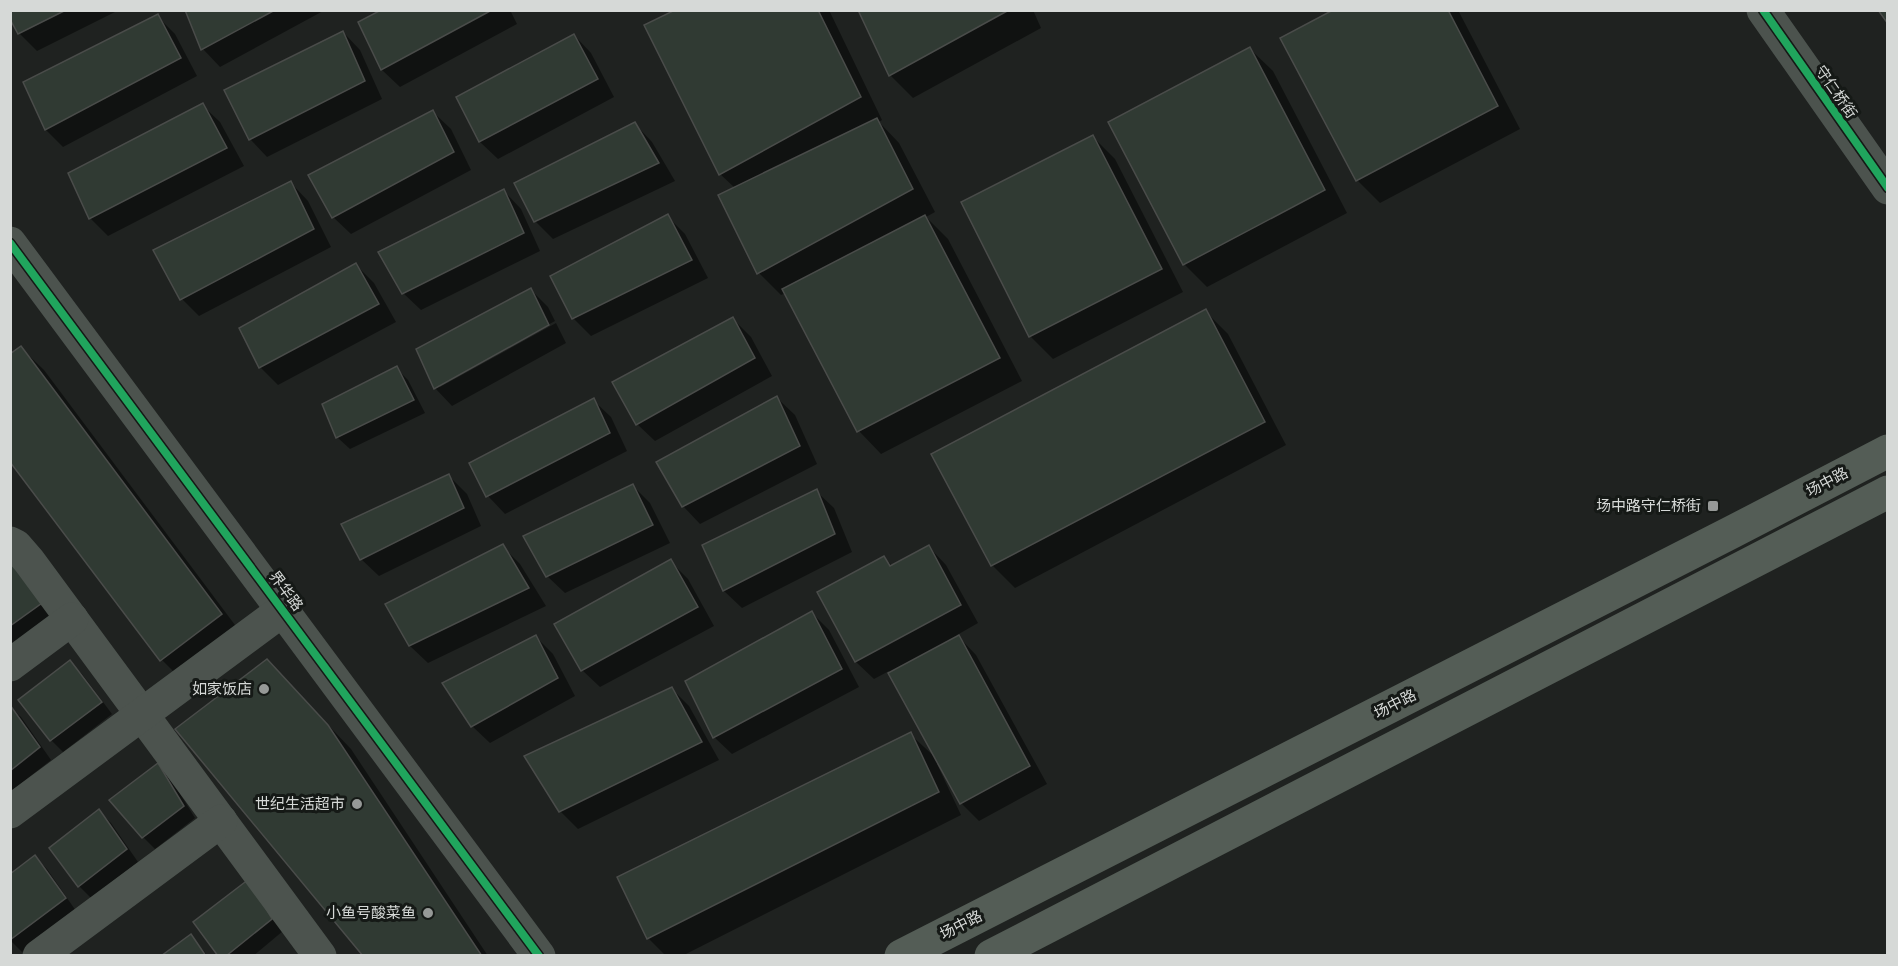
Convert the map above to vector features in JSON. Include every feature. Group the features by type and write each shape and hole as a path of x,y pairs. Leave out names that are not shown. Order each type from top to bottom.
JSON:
{"main road":[{"name":"场中路","path":"901,956 1732,532 1887,450"},
{"path":"992,956 1887,492"}],"street":[{"name":"守仁桥街","path":"1763,10 1887,188"},
{"name":"界华路","path":"10,243 539,956"},
{"path":"10,543 16,546 29,561 221,821 307,951"},
{"path":"10,812 283,610"},
{"path":"10,665 72,619"},
{"path":"39,956 221,821"}],"building":[{"path":"10,10 66,10 18,34 10,19"},
{"path":"185,10 275,10 201,50"},
{"path":"381,10 492,10 381,70 358,22"},
{"path":"675,10 818,10 861,97 719,175 644,25"},
{"path":"858,10 1009,10 889,76"},
{"path":"1333,10 1448,10 1498,106 1356,181 1280,38"},
{"path":"1878,10 1888,10 1888,24"},
{"path":"158,14 181,58 45,130 23,82"},
{"path":"343,31 365,81 249,140 224,90"},
{"path":"574,34 598,79 479,142 456,97"},
{"path":"1250,47 1325,190 1183,265 1108,122"},
{"path":"203,103 227,148 89,219 68,173"},
{"path":"433,110 454,152 332,218 308,175"},
{"path":"877,118 913,189 757,274 718,195"},
{"path":"635,122 659,163 534,222 514,183"},
{"path":"1093,135 1162,269 1029,337 961,202"},
{"path":"291,181 314,229 180,300 153,250"},
{"path":"504,189 524,233 402,294 378,252"},
{"path":"668,214 692,260 572,319 550,276"},
{"path":"925,215 1000,358 857,432 782,289"},
{"path":"356,263 379,304 259,368 239,328"},
{"path":"531,288 549,325 434,389 416,349"},
{"path":"1206,309 1265,422 991,566 931,454"},
{"path":"733,317 755,358 636,425 612,382"},
{"path":"21,346 222,614 160,661 10,462 10,354"},
{"path":"397,366 414,400 336,438 322,404"},
{"path":"777,396 800,446 682,507 656,462"},
{"path":"594,398 610,433 486,497 469,463"},
{"path":"449,474 464,508 360,560 341,524"},
{"path":"633,484 653,525 546,577 523,536"},
{"path":"817,489 835,534 723,591 702,545"},
{"path":"503,544 529,588 409,646 385,604"},
{"path":"929,545 961,605 855,662 817,592 884,556 890,566"},
{"path":"671,559 698,607 581,671 554,624"},
{"path":"11,560 42,603 10,626"},
{"path":"812,611 842,669 713,738 685,681"},
{"path":"536,635 558,678 471,727 442,683"},
{"path":"959,635 1030,766 960,804 888,673"},
{"path":"267,659 328,725 482,956 363,956 175,729"},
{"path":"70,660 102,702 50,741 18,700"},
{"path":"672,687 702,742 559,812 524,756"},
{"path":"10,705 40,747 10,771"},
{"path":"911,732 939,792 647,939 617,877"},
{"path":"158,763 184,806 142,838 109,800"},
{"path":"99,809 127,849 78,887 49,848"},
{"path":"35,855 66,898 10,940 10,874"},
{"path":"249,879 272,919 226,956 218,956 193,922"},
{"path":"191,934 206,956 161,956"}],"cycle path":[{"path":"1763,10 1888,188"},
{"path":"10,243 539,956"}],"place":[{"name":"场中路守仁桥街","path":"1713,506"},
{"name":"如家饭店","path":"264,689"},
{"name":"世纪生活超市","path":"357,804"},
{"name":"小鱼号酸菜鱼","path":"428,913"}]}
